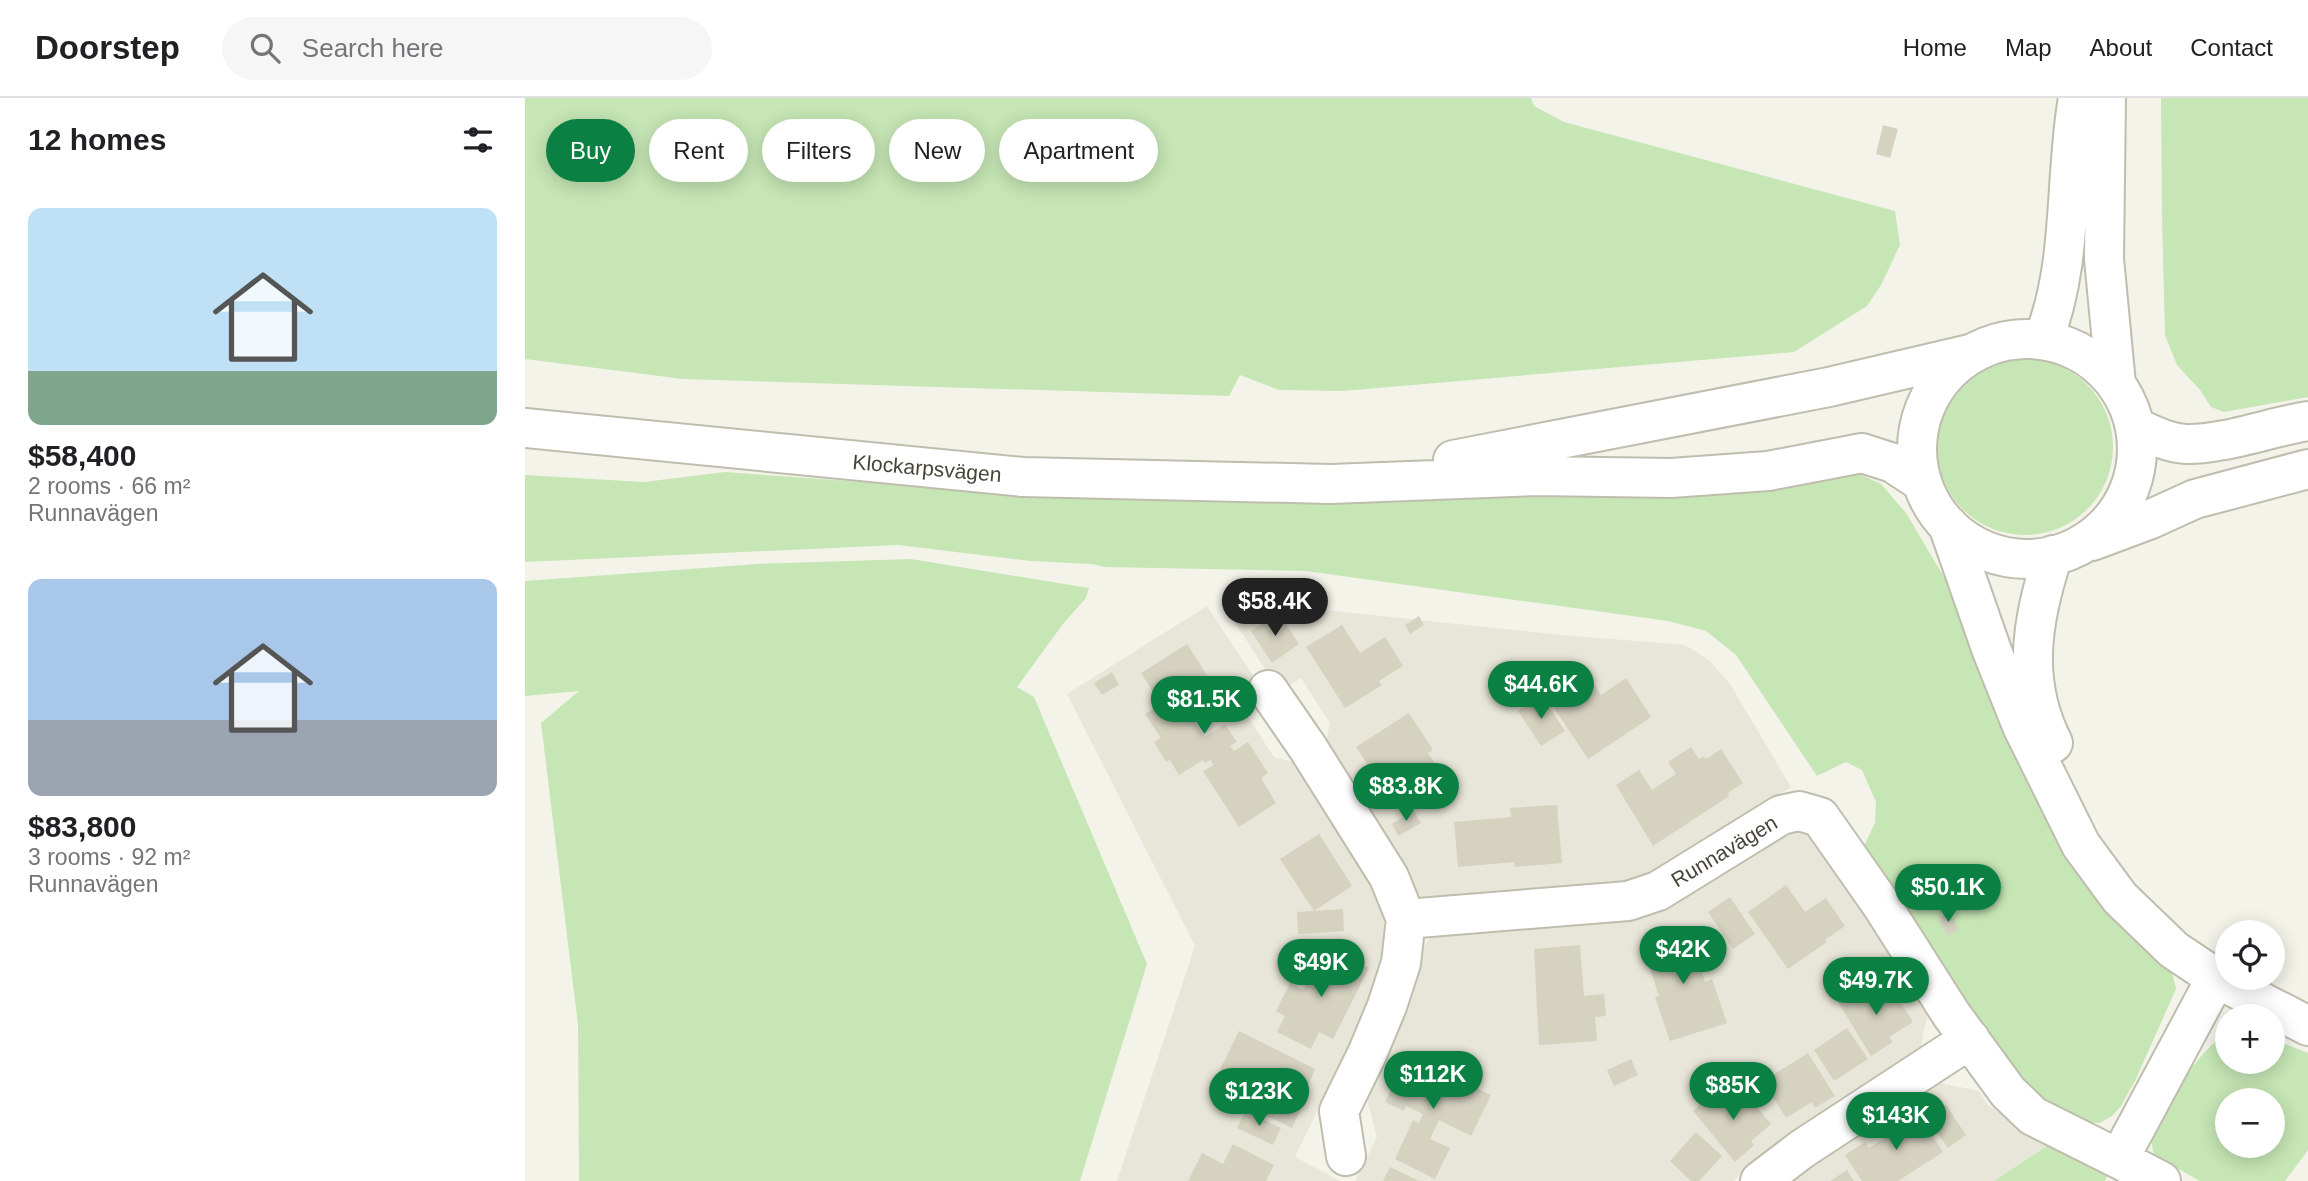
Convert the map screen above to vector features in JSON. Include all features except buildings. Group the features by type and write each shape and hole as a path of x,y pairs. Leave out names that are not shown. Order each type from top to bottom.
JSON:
{"street":[{"path":"2043,340 2054,312 2069,216 2078,98"},
{"path":"2106,98 2104,259 2116,384"},
{"path":"1331,484 1829,387 1973,353 1995,343 2043,340 2084,354 2116,384 2127,404 2135,426 2136,464 2129,489 2109,521 2066,550 2039,603 2031,662 2045,727 2095,828 2174,950"},
{"path":"1973,353 1949,371 1925,408 1918,438 1919,467 1932,505 1948,525 1978,547 1996,554 2015,558 2066,550 2151,519 2195,499 2308,469"},
{"path":"2135,426 2165,440 2186,444 2308,421"},
{"name":"Klockarpsvägen","path":"525,428 1023,477 1331,484"},
{"path":"1331,484 1537,476 1671,478 1768,471 1862,453 1893,463 1922,482"},
{"path":"1948,525 1992,651 2022,726 2081,845 2120,898 2174,950 2215,977"},
{"path":"1268,690 1389,877 1406,919 1401,963 1387,1006 1339,1111 1346,1156"},
{"name":"Runnavägen","path":"1406,919 1628,901 1658,891 1781,815 1799,811 1820,817 1881,904 1969,1039 2008,1092 2033,1116 2161,1181"},
{"path":"2119,1159 2215,980"},
{"path":"2239,990 2308,1026"},
{"path":"1760,1181 1802,1149 1969,1039"}],"shaded area":[{"path":"1220,599 1562,635 1685,645 1709,660 1730,684 1791,787 1659,873 1639,882 1432,901 1412,889 1325,746 1330,723 1301,678 1279,691"},
{"path":"1207,606 1267,697 1245,712 1274,757 1297,763 1366,868 1381,903 1385,934 1383,975 1295,1157 1340,1181 1117,1181 1195,946 1067,694"},
{"path":"1798,828 1816,841 1928,1013 1918,1059 1745,1170 1733,1181 1355,1181 1377,1137 1364,1089 1419,953 1432,935 1630,918 1789,830"},
{"path":"1935,1082 1979,1091 1988,1105 2047,1146 1994,1181 1783,1181"}],"green space":[{"path":"525,98 1531,98 1534,106 1564,122 1895,211 1900,245 1881,285 1867,306 1794,352 1343,391 1279,390 1240,375 1229,396 683,379 525,359"},
{"path":"2161,98 2308,98 2308,397 2224,412 2211,407 2200,390 2177,365 2165,335"},
{"path":"2025,359 2059,366 2087,385 2106,413 2113,447 2106,481 2087,509 2059,528 2025,535 1991,528 1963,509 1944,481 1937,447 1944,413 1963,385 1991,366"},
{"path":"1853,471 1881,484 1906,513 1944,577 2106,906 2172,972 2176,989 2135,1081 2121,1106 2112,1116 2100,1123 2084,1122 2057,1114 2021,1087 1863,848 1875,823 1876,802 1862,770 1846,762 1817,776 1736,655 1706,631 1668,621 1306,571 1104,567 898,545 525,562 525,475 644,482 725,472 876,483 1259,497 1572,497 1715,490"},
{"path":"911,559 1089,588 1086,598 1063,624 1017,687 1034,697 1147,964 1080,1181 579,1181 578,1025 541,723 579,691 525,696 525,581 758,564"},
{"path":"2215,1042 2215,1074 2285,1074 2285,1044 2308,1053 2308,1150 2285,1181 2200,1181 2154,1155 2150,1136 2184,1079"},
{"path":"2047,1146 2107,1176 2105,1181 1994,1181"}]}
